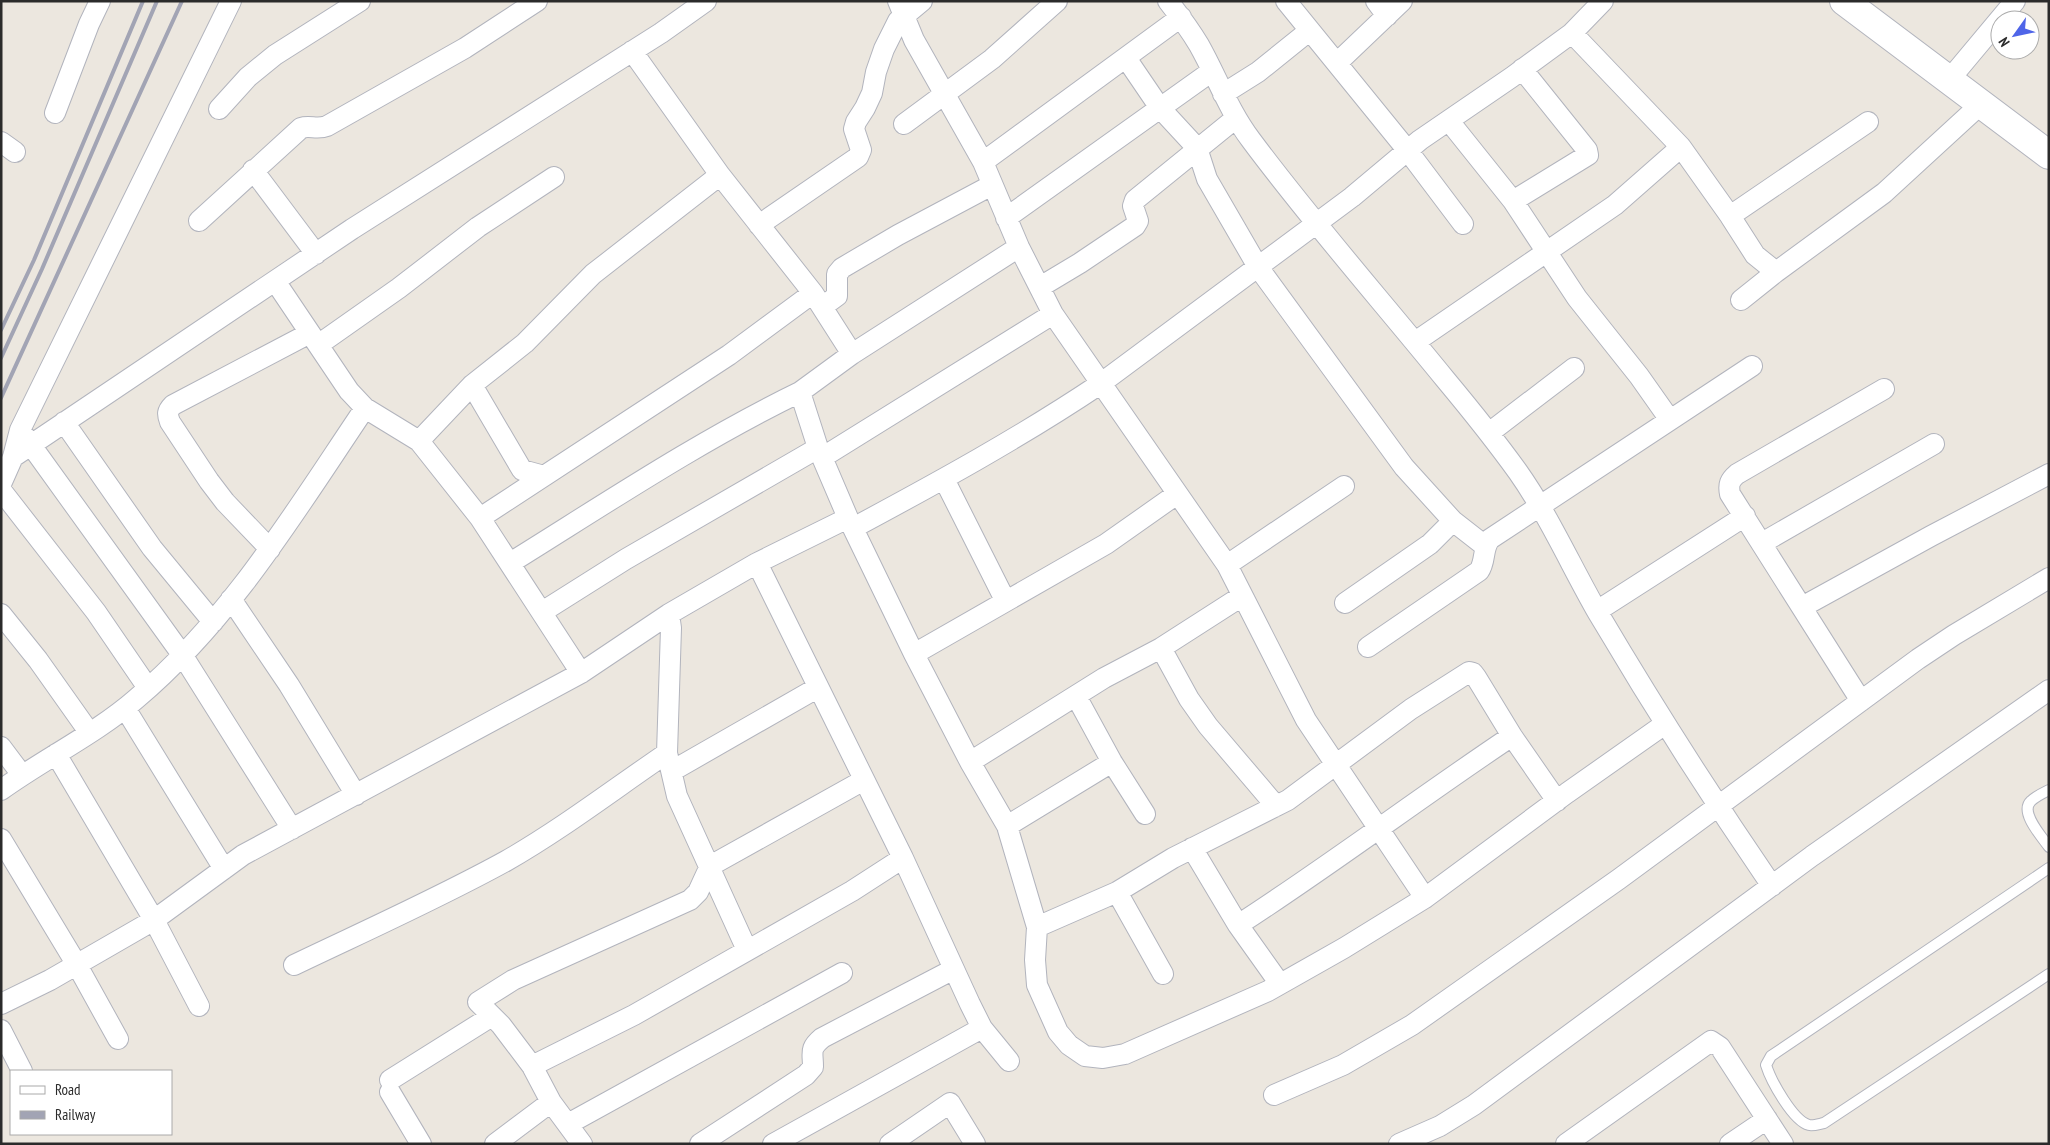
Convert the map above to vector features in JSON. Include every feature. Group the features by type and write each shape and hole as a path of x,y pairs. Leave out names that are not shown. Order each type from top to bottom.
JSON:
{"street":[{"path":"55,113 89,24 100,1"},
{"path":"1,484 13,457 25,438 231,1"},
{"path":"219,109 248,77 275,55 360,1"},
{"path":"199,221 301,128 307,126 319,129 327,126 465,48 537,1"},
{"path":"25,438 64,422 316,254 632,51 706,1"},
{"path":"900,8 922,1"},
{"path":"904,124 992,59 1057,1"},
{"path":"1168,1 1181,17 1236,118 1249,137 1316,224 1489,433 1540,506 1597,611 1665,724 1717,806 1772,886"},
{"path":"1286,1 1408,151 1463,224"},
{"path":"1337,63 1382,8 1402,1"},
{"path":"1,1004 50,980 154,920 243,855 581,673 669,614 757,563 850,523 944,479 1071,404 1316,224 1408,151 1572,32 1603,1"},
{"path":"1844,1 2049,155"},
{"path":"1949,80 2015,1"},
{"path":"900,8 944,94 983,162 1019,247 1053,314 1226,565 1306,720 1424,898"},
{"path":"759,225 858,157 860,150 854,129 872,93 876,72 900,8"},
{"path":"983,162 1181,17"},
{"path":"1224,94 1258,72 1309,31"},
{"path":"1572,32 1681,147 1755,255 1776,272"},
{"path":"632,51 720,175 818,300 852,354"},
{"path":"1126,58 1160,108 1197,148 1207,179 1258,267 1404,466 1453,521 1485,546"},
{"path":"1513,201 1588,155 1522,69"},
{"path":"1006,218 1212,71"},
{"path":"1741,300 1884,193 1981,104"},
{"path":"1040,287 1135,226 1138,220 1133,206 1135,200 1236,118"},
{"path":"1449,121 1513,201 1577,298 1639,376 1670,420"},
{"path":"1730,216 1868,122"},
{"path":"1415,342 1614,205 1681,147"},
{"path":"253,170 316,254"},
{"path":"419,441 472,385 525,343 593,274 720,175"},
{"path":"270,549 243,522 209,481 170,422 167,415 168,410 173,405 314,339 399,288 478,227 554,177"},
{"path":"480,518 818,300 837,296 837,274 842,268 898,235 992,185"},
{"path":"510,563 734,426 800,392 852,354 1019,247"},
{"path":"275,281 349,392 365,408 419,441 480,518 581,673"},
{"path":"542,612 626,559 820,453 1053,314"},
{"path":"1368,647 1479,571 1484,564 1485,546 1490,539 1752,366"},
{"path":"1489,433 1574,368"},
{"path":"472,385 522,470 544,476"},
{"path":"1861,701 1730,494 1728,487 1731,480 1737,474 1884,389"},
{"path":"800,392 820,453 850,523 914,654 970,762 1007,826 1037,927 1035,960 1038,985 1058,1032 1069,1045 1085,1056 1103,1058 1125,1054 1280,984 1344,948 1424,898 1665,724"},
{"path":"1,790 125,708 183,656 214,622 270,549 365,408"},
{"path":"64,422 152,548 214,622"},
{"path":"25,438 183,656 292,829"},
{"path":"1762,543 1934,444"},
{"path":"1802,607 2049,474"},
{"path":"944,479 1005,600"},
{"path":"1226,565 1344,486"},
{"path":"1,490 96,612 148,688"},
{"path":"914,654 1005,600 1106,544 1177,494"},
{"path":"1597,611 1745,516"},
{"path":"1345,603 1430,544 1453,521"},
{"path":"757,563 903,858 982,1028 1009,1061"},
{"path":"1274,1095 1343,1065 1412,1025 1619,879 1954,635 2049,578"},
{"path":"970,762 1104,678 1161,648 1242,596"},
{"path":"231,599 289,685 356,795"},
{"path":"1,614 38,660 89,732"},
{"path":"669,614 671,628 670,762 677,796 747,950"},
{"path":"1161,648 1189,699 1208,726 1276,806"},
{"path":"1037,927 1117,892 1173,858 1288,800 1411,709 1468,672 1473,673 1476,677 1512,736 1557,801"},
{"path":"294,965 464,883 545,838 670,762 818,688"},
{"path":"1399,1144 1440,1126 1474,1105 1772,886 1943,763 2049,690"},
{"path":"1076,696 1112,762 1145,814"},
{"path":"125,708 224,869"},
{"path":"1238,925 1297,887 1378,828 1512,736"},
{"path":"1,747 22,775"},
{"path":"56,754 154,920 199,1006"},
{"path":"1007,826 1112,762"},
{"path":"582,1144 551,1102 532,1066 492,1016 478,1002 513,980 690,900 698,892 710,866 864,780"},
{"path":"1,840 77,965 118,1039"},
{"path":"1192,848 1238,925 1280,984"},
{"path":"532,1066 634,1015 852,891 903,858"},
{"path":"1117,892 1163,974"},
{"path":"700,1144 806,1075 813,1067 812,1052 814,1045 822,1038 954,969"},
{"path":"568,1124 842,973"},
{"path":"421,1144 390,1086 492,1016"},
{"path":"773,1144 982,1028"},
{"path":"1,1030 21,1070"},
{"path":"1566,1144 1595,1136 1712,1041 1720,1047 1783,1144"},
{"path":"495,1144 551,1102"},
{"path":"890,1144 950,1103 975,1144"},
{"path":"1730,1144 1767,1119"}],"lane":[{"path":"2049,790 2030,802 2027,810 2029,818 2049,847"},
{"path":"2049,868 1771,1056 1766,1065 1769,1077 1799,1121 1811,1126 1824,1123 2049,974"}],"railway":[{"path":"1,330 34,260 143,1"},
{"path":"1,358 42,269 157,1"},
{"path":"1,398 182,1"}]}
